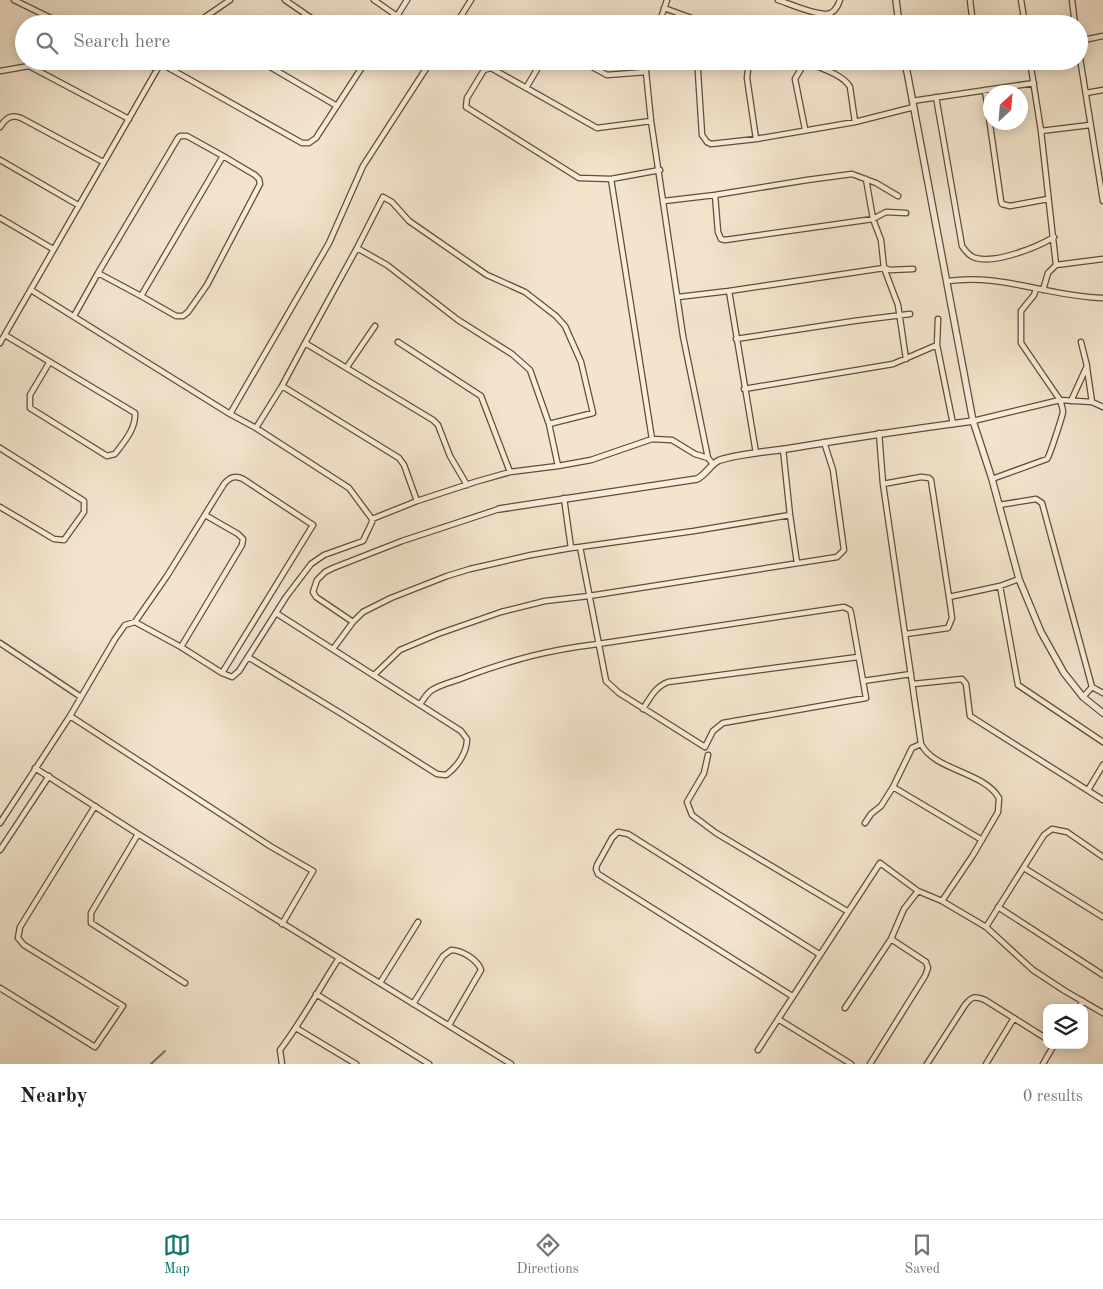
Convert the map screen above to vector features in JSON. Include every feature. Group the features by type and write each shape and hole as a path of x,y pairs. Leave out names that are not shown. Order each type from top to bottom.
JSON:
{"street":[{"path":"14,0 45,15"},
{"path":"211,15 230,0"},
{"path":"284,0 306,15"},
{"path":"374,0 396,15"},
{"path":"398,15 407,0"},
{"path":"462,15 471,0"},
{"path":"662,15 667,0"},
{"path":"778,0 824,14 834,10 840,0"},
{"path":"896,0 898,15"},
{"path":"970,0 972,15"},
{"path":"1021,0 1024,15"},
{"path":"1072,0 1074,15"},
{"path":"664,8 683,15"},
{"path":"1088,39 1103,36"},
{"path":"0,71 15,68"},
{"path":"37,70 129,118"},
{"path":"0,343 156,70"},
{"path":"175,70 302,143 309,143 316,138 360,70"},
{"path":"275,70 337,106"},
{"path":"230,414 328,243 363,166 425,70"},
{"path":"484,70 467,98 466,107 579,178 611,179 660,170"},
{"path":"494,70 597,128 651,121"},
{"path":"526,88 537,70"},
{"path":"598,70 607,75 646,72 651,121 660,170 683,336 708,458 713,464"},
{"path":"698,70 704,138 711,144 756,139 855,122 936,97 983,90"},
{"path":"748,70 747,78 756,139"},
{"path":"800,70 795,79 805,130"},
{"path":"823,70 848,82 855,122"},
{"path":"907,70 973,421 992,479 1020,579 1041,632 1064,673 1083,697 1103,712"},
{"path":"1032,70 1041,131 1056,265"},
{"path":"1082,70 1103,201"},
{"path":"1016,85 1034,82"},
{"path":"1086,93 1103,90"},
{"path":"936,97 962,246 967,253 975,258 991,259 1042,245 1054,237"},
{"path":"0,127 6,119 15,115 103,162"},
{"path":"1041,131 1090,125"},
{"path":"991,130 1002,204 1010,206 1048,199"},
{"path":"74,316 98,273 180,136 187,136 259,179 258,189 207,285 188,312 180,317 98,273"},
{"path":"141,296 223,156"},
{"path":"0,160 78,205"},
{"path":"664,201 852,174 866,178 898,196"},
{"path":"866,178 873,219 881,240 884,268 898,305 906,359"},
{"path":"611,179 652,439"},
{"path":"715,195 718,232 721,239 725,240 873,219 886,212 906,213"},
{"path":"256,428 282,386 384,197 392,202 409,220 487,275 525,292 566,326 581,362 593,413 549,424"},
{"path":"0,218 53,249"},
{"path":"357,248 387,264 458,320 512,354 530,370 549,424 558,466"},
{"path":"1043,290 1048,273 1056,265 1103,259"},
{"path":"678,297 884,268 913,268"},
{"path":"948,281 960,279 997,281 1036,289 1103,298"},
{"path":"992,479 1047,459 1061,420 1063,410 1060,400 1021,343 1022,311 1034,295 1036,289"},
{"path":"0,823 70,716 120,630 127,623 136,622 222,673 232,676 239,671 286,597 315,561 324,555 364,541 372,522 372,519 349,488 256,428 230,414 31,290"},
{"path":"729,291 756,453"},
{"path":"736,339 910,314"},
{"path":"938,319 937,345 953,424"},
{"path":"347,367 375,326"},
{"path":"5,334 49,363 135,413 135,420 129,434 115,454 107,456 30,408 30,396 49,363"},
{"path":"398,342 481,396 510,472"},
{"path":"1081,342 1087,366 1092,402"},
{"path":"305,343 425,415 438,425 450,456 467,485"},
{"path":"744,389 893,364 937,345"},
{"path":"1071,401 1087,366"},
{"path":"282,386 399,458 404,465 417,501"},
{"path":"353,622 316,597 314,592 315,585 324,572 402,541 499,509 697,479 719,460 879,433 973,421 1060,400 1092,402 1103,407"},
{"path":"879,433 883,484 921,744 928,754 989,788 999,798 999,809 982,840 942,900"},
{"path":"372,519 417,501 510,472 591,460 652,439 672,440 695,454 708,458"},
{"path":"374,675 400,650 500,612 545,602 837,557 844,550 832,470 824,442"},
{"path":"0,448 84,501 84,512 64,540 54,539 0,507"},
{"path":"783,449 797,563"},
{"path":"883,484 921,477 926,477 930,480 950,597 952,622 948,628 906,634"},
{"path":"136,622 224,484 229,478 243,479 313,525 222,673"},
{"path":"564,498 571,548"},
{"path":"999,505 1036,499 1042,503 1092,687 1103,693"},
{"path":"181,647 242,545 242,539 238,534 205,515"},
{"path":"333,649 353,622 368,609 447,576 531,555 580,546 694,531 790,515"},
{"path":"420,704 432,690 539,653 598,644 844,607 850,610 851,613 866,698 723,723 714,731 705,747 618,693 606,681 598,644 580,546"},
{"path":"950,597 1000,586 1020,579"},
{"path":"1000,586 1018,685 1103,742"},
{"path":"248,657 437,774 446,775 456,766 467,745 467,739 461,731 276,613"},
{"path":"0,644 81,697"},
{"path":"643,709 658,687 668,682 858,657"},
{"path":"863,681 911,674"},
{"path":"913,684 962,679 966,684 970,716 1103,800"},
{"path":"1083,697 1092,687"},
{"path":"70,716 270,846 313,871 282,924"},
{"path":"865,823 871,814 881,806 893,787 912,748 921,744"},
{"path":"708,755 704,773 687,802 692,815 716,833 847,911"},
{"path":"1088,790 1103,765"},
{"path":"36,768 282,924 512,1064"},
{"path":"0,850 49,776"},
{"path":"893,787 982,840"},
{"path":"0,988 95,1047 124,1006 24,945 18,938 20,928 95,806"},
{"path":"986,927 1044,835 1052,830 1067,832 1103,857"},
{"path":"792,996 598,874 597,865 612,838 618,832 628,834 819,954"},
{"path":"138,834 90,912 91,923 185,983"},
{"path":"758,1050 880,863 918,891 942,900 986,927 1033,970 1103,1013"},
{"path":"1024,868 1103,917"},
{"path":"845,1008 891,939 904,909 918,891"},
{"path":"998,907 1103,975"},
{"path":"380,984 418,922"},
{"path":"870,1064 928,968 926,962 891,939"},
{"path":"413,1004 443,956 451,950 458,950 476,961 482,970 449,1025"},
{"path":"282,1064 280,1050 296,1028 339,958"},
{"path":"316,994 429,1064"},
{"path":"927,1064 972,997 985,1000 1043,1036"},
{"path":"986,1064 1014,1018"},
{"path":"778,1019 851,1064"},
{"path":"296,1028 356,1064"},
{"path":"1043,1064 1052,1049"}],"waterway":[{"path":"151,1064 165,1051"}]}
